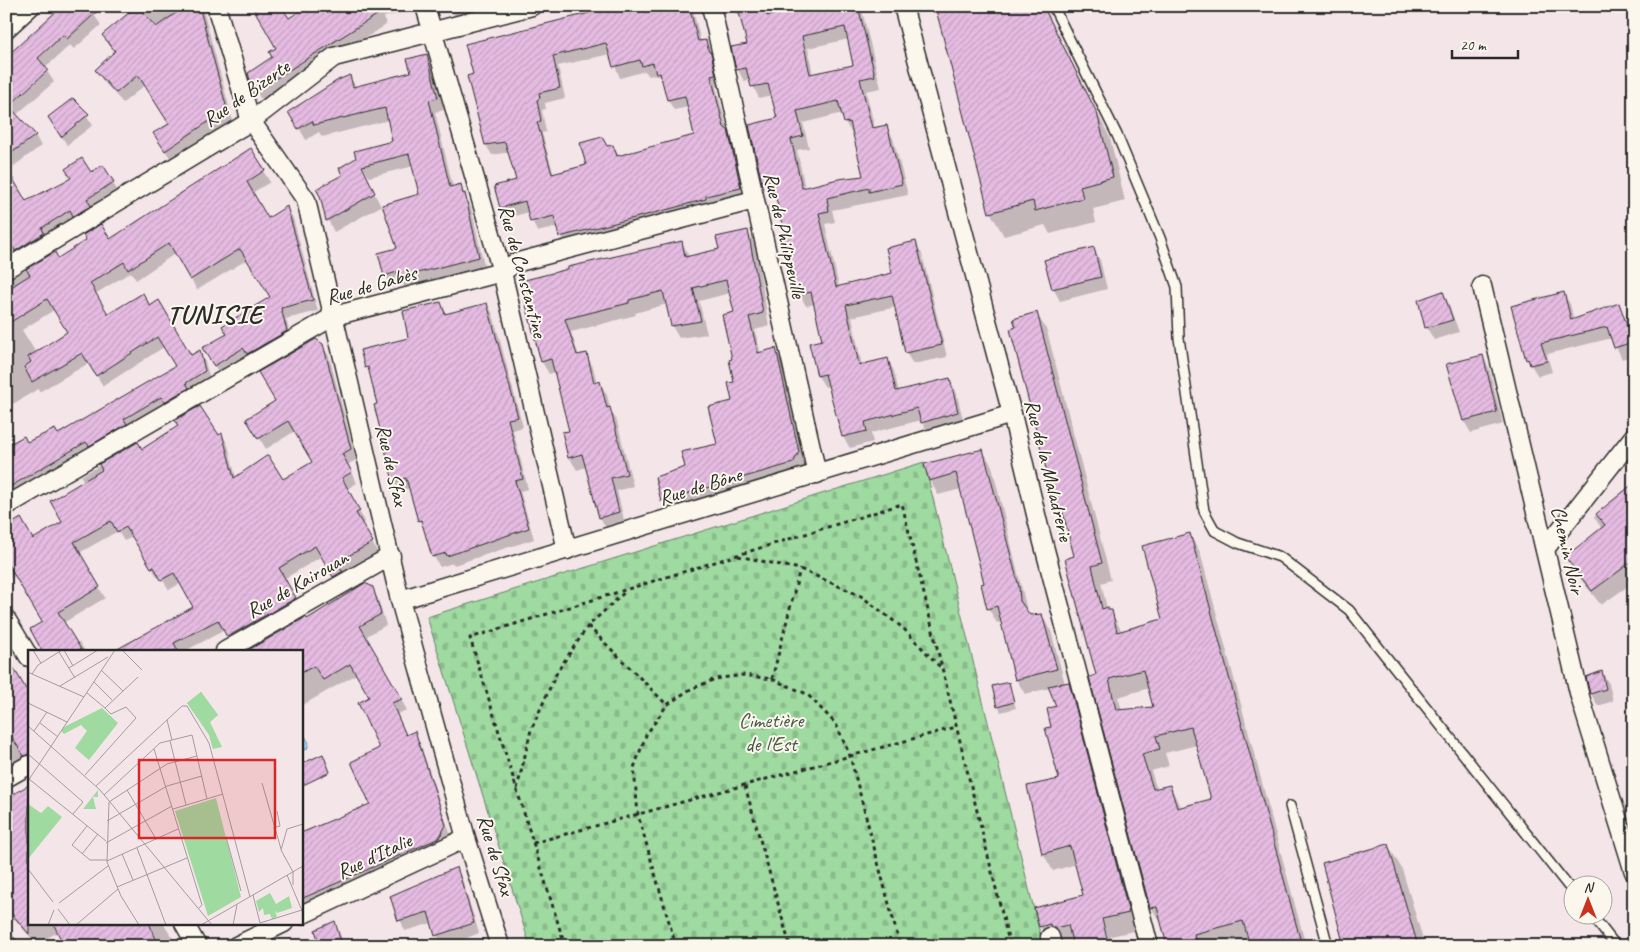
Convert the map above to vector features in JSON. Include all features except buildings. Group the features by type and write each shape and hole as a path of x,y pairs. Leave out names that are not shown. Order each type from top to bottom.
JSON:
{"street":[{"path":"6,29 31,6"},
{"name":"Rue de Sfax","path":"216,6 250,121 306,200 400,600 466,838 500,946"},
{"name":"Rue de Constantine","path":"425,6 502,272 567,550"},
{"name":"Rue de Bizerte","path":"6,269 250,121 334,57 532,6"},
{"name":"Rue de Philippeville","path":"711,6 817,474"},
{"name":"Rue de la Maladrerie","path":"903,6 1012,414 1042,541 1149,946"},
{"name":"Rue de Gabès","path":"6,506 334,316 502,272 515,263 754,200"},
{"name":"Chemin Noir","path":"1482,286 1580,697 1626,820 1634,872"},
{"name":"Rue de Bône","path":"400,600 1012,414"},
{"path":"1545,549 1634,436"},
{"name":"Rue de Kairouan","path":"227,650 391,556"},
{"path":"6,619 28,655"},
{"path":"6,778 28,766"},
{"name":"Rue d'Italie","path":"302,915 466,838"},
{"path":"185,924 197,946"},
{"path":"236,946 282,924"}],"lane":[{"path":"1053,6 1117,135 1160,238 1177,288 1179,338 1204,511 1215,531 1238,543 1280,557 1349,610 1562,879"},
{"path":"1290,806 1328,946"},
{"path":"1599,924 1616,946"}],"path":[{"path":"565,946 470,638 902,504 1010,946"},
{"path":"736,555 800,569 861,596 902,628 942,669"},
{"path":"772,679 800,569"},
{"path":"517,789 531,730 557,672 588,626 628,589"},
{"path":"588,626 667,705"},
{"path":"676,946 638,815 634,768 646,735 667,705 689,690 715,679 743,675 772,679 807,694 836,724 850,756 900,946"},
{"path":"533,843 956,727"},
{"path":"745,786 790,946"}],"green space":[{"name":"Cimetière de l'Est","path":"924,462 1043,946 530,946 427,617"}],"water":[{"path":"302,731 309,743 307,749 302,751"}],"district":[{"name":"TUNISIE","path":"215,314"}]}
